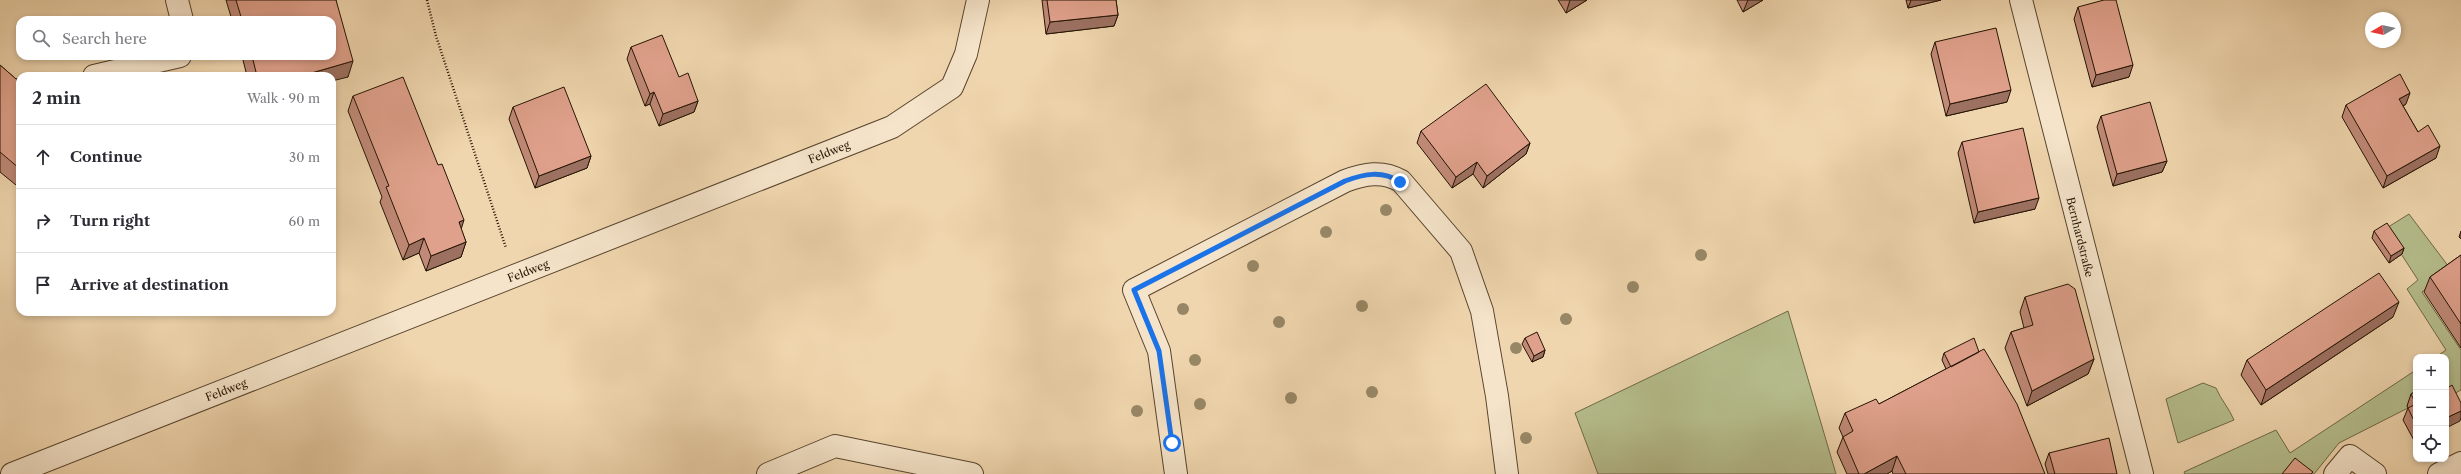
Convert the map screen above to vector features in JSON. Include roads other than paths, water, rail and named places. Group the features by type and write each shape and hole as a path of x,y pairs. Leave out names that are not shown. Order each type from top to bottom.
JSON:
{"street":[{"path":"177,0 181,16"},
{"name":"Feldweg","path":"12,474 892,127 952,87 966,54 978,0"},
{"name":"Bernhardstraße","path":"2021,0 2142,474"},
{"path":"111,72 163,60"},
{"path":"1176,474 1159,351 1134,290 1345,181 1368,174 1393,176 1400,182 1461,252 1482,311 1497,396 1507,474"},
{"path":"768,474 835,446 972,474"},
{"path":"2335,474 2350,456 2375,474"},
{"path":"2439,474 2461,463"}]}
